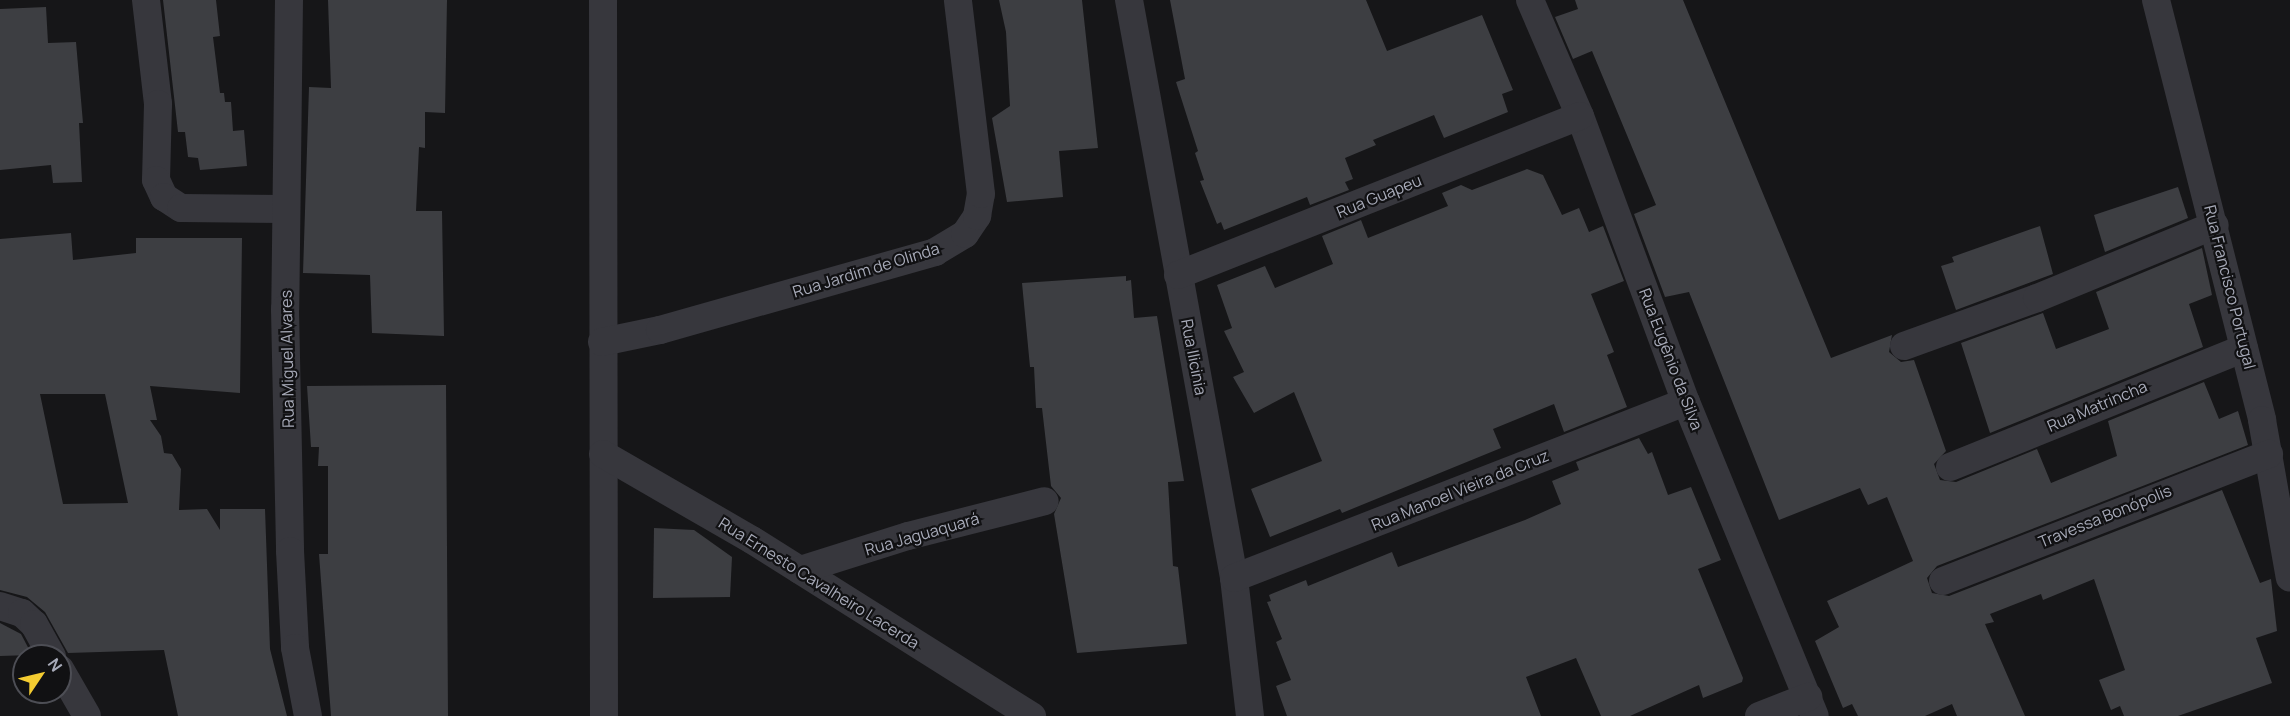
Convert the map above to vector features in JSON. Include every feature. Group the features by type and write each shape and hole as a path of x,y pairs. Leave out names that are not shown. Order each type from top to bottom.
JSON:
{"street":[{"path":"146,0 158,104 156,180 164,197 181,208 286,209"},
{"name":"Rua Miguel Alvares","path":"288,0 286,209 292,622 308,716"},
{"path":"603,0 604,716"},
{"name":"Rua Jardim de Olinda","path":"602,342 660,330 935,252 965,234 977,216 981,194 958,0"},
{"name":"Rua Ilicinia","path":"1129,0 1234,578 1250,716"},
{"name":"Rua Eugênio da Silva","path":"1530,0 1580,117 1686,402 1811,707"},
{"name":"Rua Francisco Portugal","path":"2156,0 2215,225 2269,454 2290,578"},
{"name":"Rua Guapeu","path":"1178,275 1580,117"},
{"path":"1904,346 2037,298 2215,225"},
{"name":"Rua Matrincha","path":"1950,467 2244,348"},
{"name":"Rua Manoel Vieira da Cruz","path":"1234,578 1686,402"},
{"name":"Rua Ernesto Cavalheiro Lacerda","path":"603,454 800,570 1032,716"},
{"name":"Travessa Bonópolis","path":"1943,581 2269,454"},
{"name":"Rua Jaguaquará","path":"800,570 908,536 1045,501"},
{"path":"0,606 22,613 34,624 45,644"},
{"path":"72,690 87,716"},
{"path":"1759,716 1811,707"}],"building":[{"path":"163,0 216,0 220,36 213,37 220,93 224,93 225,102 231,102 233,131 244,130 247,166 200,170 198,158 188,157 185,132 178,132"},
{"path":"328,0 447,0 445,113 425,112 425,148 419,147 416,211 442,211 444,336 372,333 370,275 303,273 309,87 331,88"},
{"path":"999,0 1082,0 1098,148 1059,151 1063,197 1007,202 992,118 1010,106 1006,32"},
{"path":"1170,0 1366,0 1387,51 1482,15 1513,90 1502,94 1508,112 1444,138 1434,115 1373,140 1376,145 1345,158 1353,179 1345,182 1349,190 1310,205 1307,197 1224,230 1221,222 1217,224 1200,181 1204,180 1195,153 1198,151 1176,82 1185,79"},
{"path":"1575,0 1683,0 1831,358 1892,335 1889,352 1901,362 1914,360 1946,451 1934,464 1940,480 1956,482 2037,449 2051,483 2117,456 2108,421 2204,382 2219,419 2238,411 2248,445 1937,566 1927,578 1932,593 1949,596 2222,490 2260,583 2271,579 2277,631 2256,638 2272,683 2178,716 2124,716 2120,706 2111,710 2099,680 2125,670 2094,579 2043,600 2041,594 1990,614 1994,622 1985,624 2025,716 1957,716 1952,704 1925,716 1858,716 1852,704 1843,708 1815,641 1839,627 1827,601 1913,561 1887,497 1868,505 1860,488 1779,520 1689,292 1665,297 1634,214 1656,205 1592,51 1573,59 1555,17 1578,9"},
{"path":"46,7 48,43 76,42 83,123 79,123 82,182 53,183 51,165 0,170 0,9"},
{"path":"1527,169 1543,175 1562,215 1579,208 1589,232 1603,226 1624,281 1591,294 1614,352 1607,355 1627,407 1564,432 1554,404 1493,429 1501,448 1342,513 1340,509 1270,537 1251,489 1322,461 1294,392 1254,413 1233,377 1244,372 1224,331 1232,328 1217,285 1265,266 1275,288 1333,264 1322,236 1361,220 1368,238 1448,206 1442,193 1461,185 1472,190"},
{"path":"2178,187 2188,218 2105,252 2094,215"},
{"path":"2040,226 2053,274 1956,310 1941,266 1954,262 1952,257"},
{"path":"71,233 73,260 136,253 136,238 242,238 240,393 150,386 157,420 150,420 161,436 164,453 172,454 181,469 179,510 207,509 220,530 220,509 265,509 270,649 287,716 178,716 164,650 72,653 72,644 63,644 45,612 27,597 0,590 0,239","holes":["40,394 105,394 128,503 63,504"]},
{"path":"2202,248 2212,295 2189,304 2203,347 1990,433 1961,343 2043,313 2056,349 2109,329 2096,292"},
{"path":"1126,276 1126,281 1131,280 1134,318 1157,316 1184,481 1168,482 1173,566 1178,567 1187,644 1077,653 1054,514 1061,498 1051,486 1042,408 1036,408 1034,367 1030,367 1022,283"},
{"path":"446,385 448,716 331,716 319,554 328,554 328,466 318,466 319,447 311,447 307,386"},
{"path":"1639,438 1648,454 1652,452 1668,495 1691,487 1721,560 1698,569 1743,678 1742,682 1703,698 1699,685 1630,716 1601,716 1576,658 1526,677 1541,716 1287,716 1276,686 1291,680 1276,642 1282,639 1267,602 1271,601 1269,595 1306,580 1308,586 1392,552 1398,567 1525,520 1561,504 1552,481 1579,470 1576,462"},
{"path":"654,528 694,530 732,557 730,597 653,598"},
{"path":"0,623 21,634 26,644 12,644 12,656 0,656"}]}
